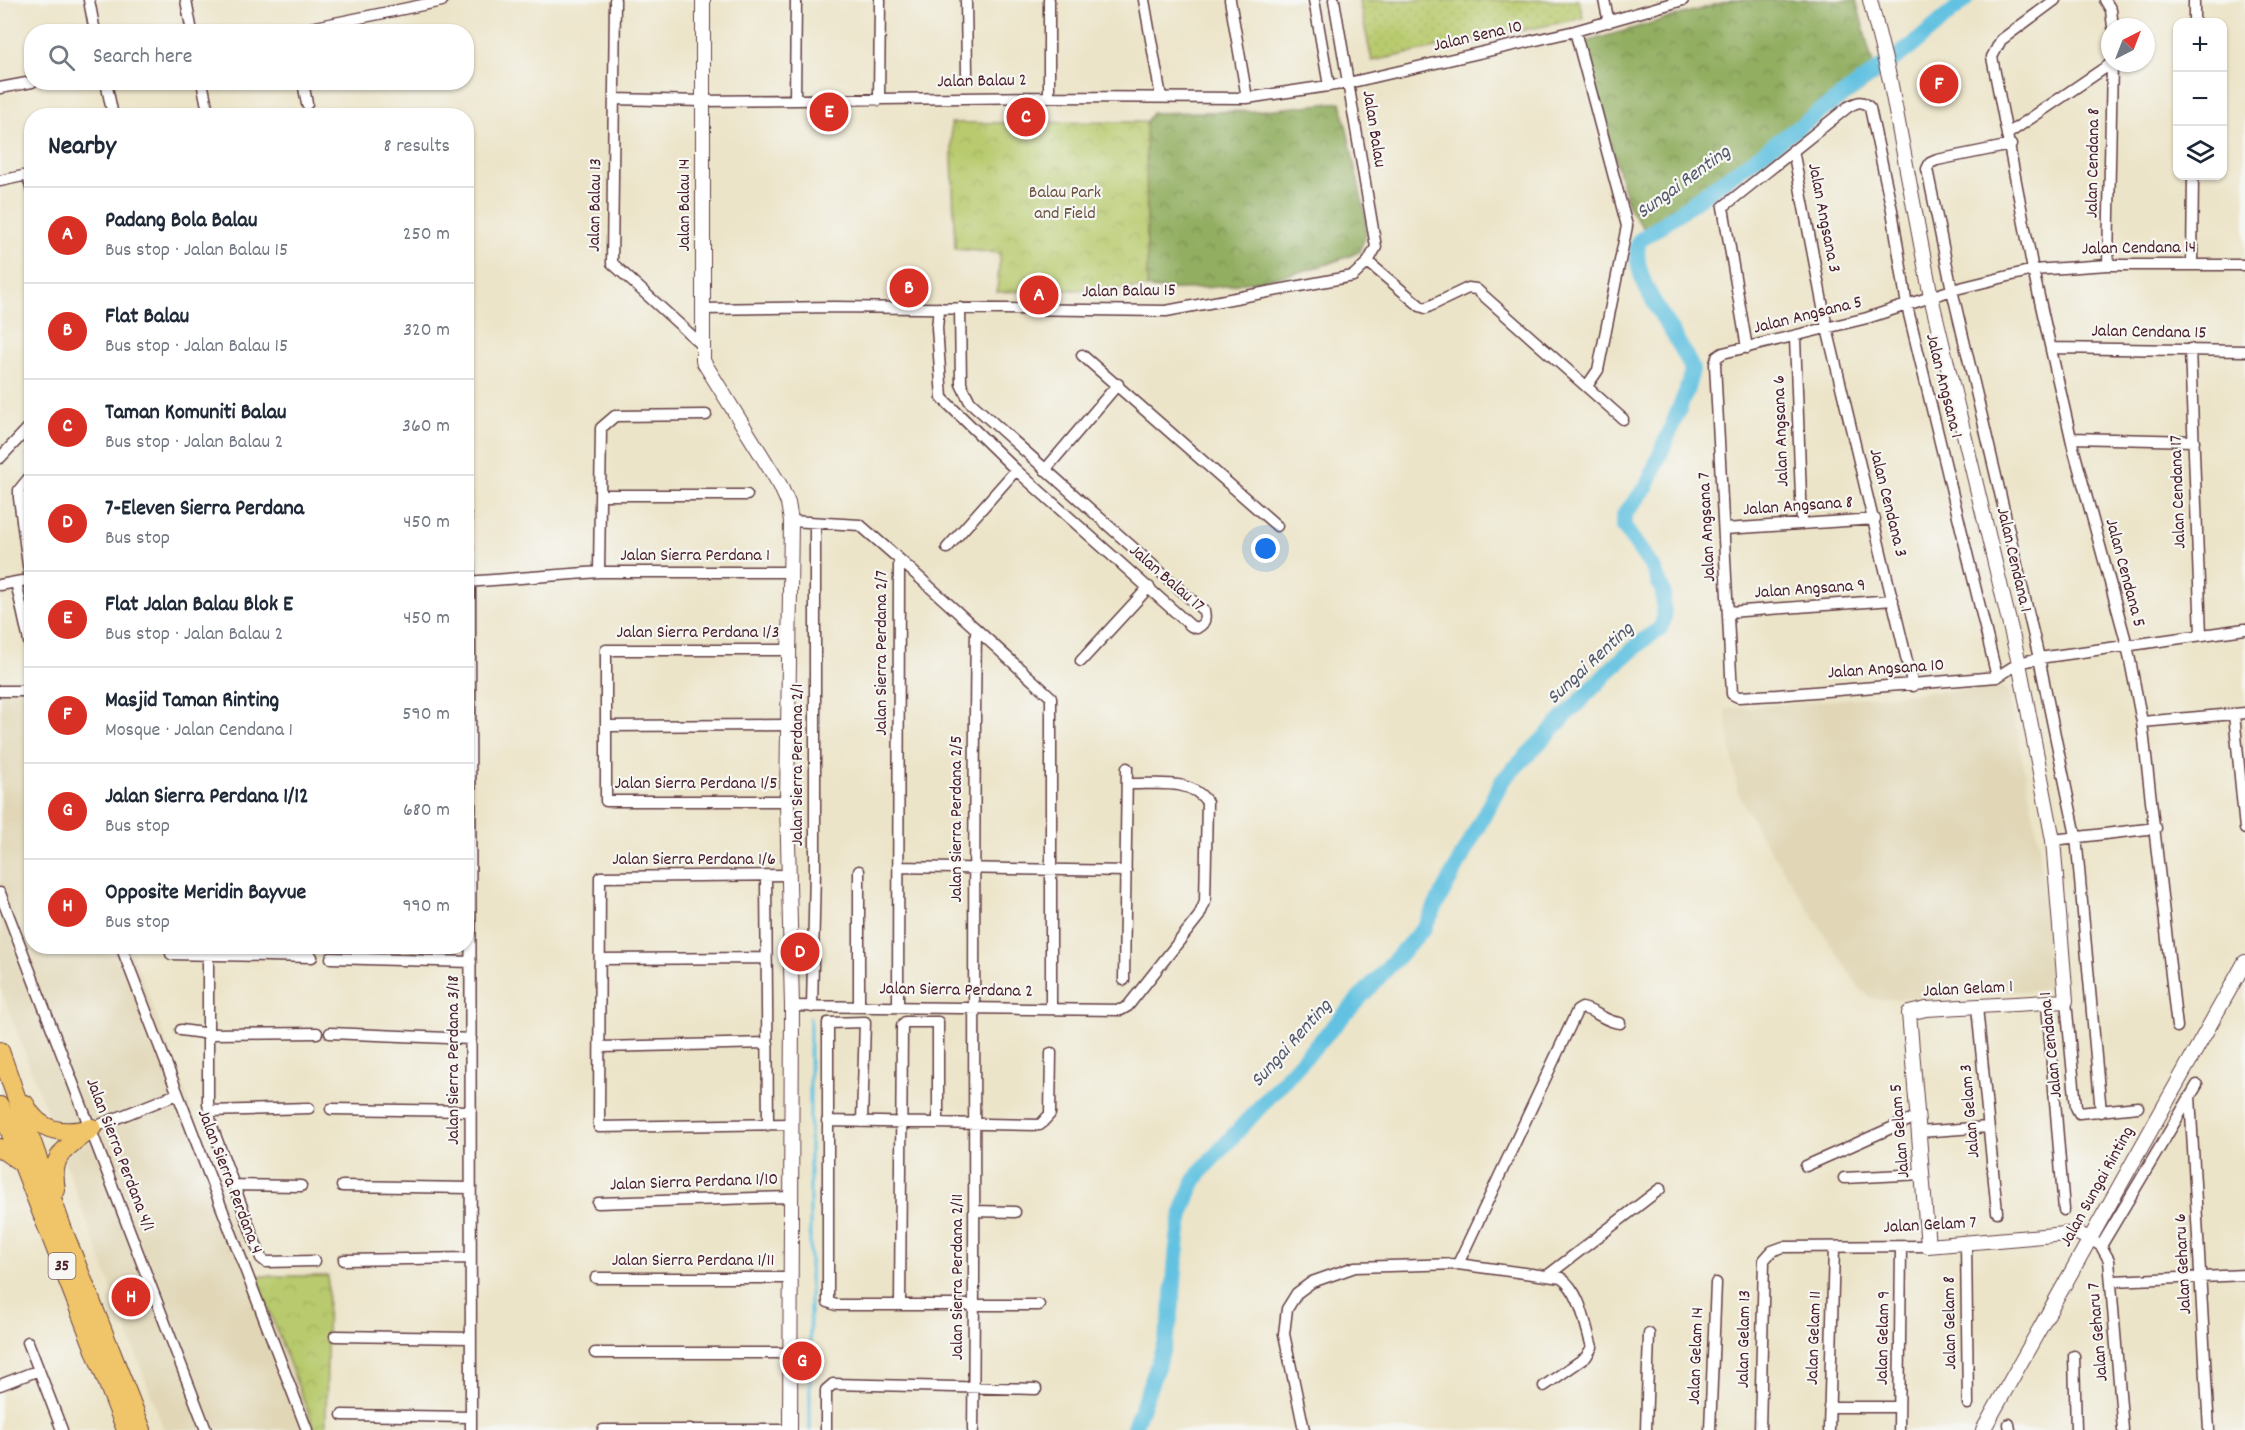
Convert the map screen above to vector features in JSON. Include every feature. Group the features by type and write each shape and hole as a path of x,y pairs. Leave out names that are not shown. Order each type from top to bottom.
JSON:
{"highway":[{"path":"3,1057 29,1113 39,1123 66,1133 92,1128"},
{"name":"35","path":"3,1057 63,1230 142,1430"},
{"name":"35","path":"0,1106 25,1165 126,1430"},
{"path":"0,1120 25,1165"},
{"path":"63,1230 54,1177 55,1165 65,1148 92,1128"},
{"path":"0,1148 25,1165"}],"street":[{"path":"89,0 94,24"},
{"path":"186,0 190,24"},
{"name":"Jalan Balau 13","path":"615,0 612,263 702,345"},
{"name":"Jalan Balau 14","path":"703,0 703,361 708,373 780,484 788,503 791,521 787,801 792,1006 789,1430"},
{"path":"795,100 796,0"},
{"path":"879,100 880,0"},
{"path":"966,0 967,74"},
{"path":"1049,0 1049,97"},
{"path":"1144,0 1161,97"},
{"path":"1230,0 1247,98"},
{"path":"1314,0 1329,86"},
{"name":"Jalan Balau","path":"1334,0 1376,247 1368,262"},
{"path":"1604,0 1609,22"},
{"name":"Jalan Sena 10","path":"1348,83 1575,32 1683,0"},
{"name":"Jalan Cendana 1","path":"1870,0 1890,80 1932,297 2019,663 2053,840 2076,1107 2079,1113 2086,1114 2138,1107"},
{"name":"Jalan Cendana 5","path":"2055,0 1996,46 1992,57 2009,133 2033,270 2071,438 2127,645 2142,722 2177,1026"},
{"path":"2105,0 2111,10 2112,18"},
{"path":"2194,0 2194,18"},
{"path":"327,24 442,1"},
{"path":"1575,32 1628,226 1598,370 1587,386"},
{"path":"2009,133 2101,70"},
{"name":"Jalan Cendana 8","path":"2108,265 2112,72"},
{"name":"Jalan Balau 2","path":"614,99 703,101 1049,97 1247,98 1348,83"},
{"path":"0,88 24,84"},
{"path":"107,90 111,108"},
{"path":"204,90 207,108"},
{"path":"304,90 307,104"},
{"name":"Jalan Angsana 1","path":"1793,150 1848,106 1858,101 1865,102 1870,108 1889,199 1907,306 1997,677"},
{"name":"Jalan Cendana 1","path":"2011,145 1930,163 1928,169 1952,290 2039,658 2076,836 2101,1112"},
{"path":"1747,348 1722,209 1793,150"},
{"name":"Jalan Angsana 3","path":"1793,150 1827,328"},
{"path":"0,181 24,175"},
{"path":"2192,264 2193,180"},
{"path":"1368,262 1420,306 1426,308 1468,288 1476,289 1623,419"},
{"name":"Jalan Balau 15","path":"702,309 960,308 1166,311 1353,276 1368,262"},
{"name":"Jalan Cendana 14","path":"1952,290 2033,270 2108,265 2245,265"},
{"name":"Jalan Angsana 5","path":"1717,357 1795,338 1907,306 1952,290"},
{"name":"Jalan Balau 17","path":"939,308 937,339 942,398 1016,470 1191,626 1197,628 1203,625 1206,619 1204,611 1045,470 963,393 960,308"},
{"name":"Jalan Cendana 3","path":"1827,328 1875,519 1913,686"},
{"name":"Jalan Angsana 6","path":"1795,338 1802,523"},
{"name":"Jalan Cendana 15","path":"2052,348 2245,351"},
{"name":"Jalan Cendana 17","path":"2190,349 2201,635"},
{"path":"1082,355 1118,384 1277,526"},
{"name":"Jalan Angsana 7","path":"1717,357 1714,364 1725,530 1732,694"},
{"path":"1045,470 1118,384"},
{"path":"599,572 602,495 601,428 607,420 615,416 706,415"},
{"path":"0,458 24,432"},
{"path":"2071,438 2194,441"},
{"path":"947,548 1016,470"},
{"path":"24,484 19,490 24,532"},
{"path":"602,495 747,495"},
{"path":"19,498 24,498"},
{"name":"Jalan Angsana 8","path":"1725,530 1875,519"},
{"name":"Jalan Sierra Perdana 2/7","path":"791,521 860,525 899,560 897,1006"},
{"name":"Jalan Sierra Perdana 2/1","path":"812,1006 815,870 815,524"},
{"path":"899,560 1051,697 1051,1009"},
{"name":"Jalan Sierra Perdana 1","path":"474,582 599,572 791,572"},
{"path":"0,585 24,581"},
{"path":"16,582 24,618"},
{"path":"1081,661 1149,587"},
{"name":"Jalan Angsana 9","path":"1729,612 1893,600"},
{"name":"Jalan Angsana 10","path":"1732,694 1738,697 1913,686 1997,677 2019,663 2039,658 2245,629"},
{"name":"Jalan Sierra Perdana 2/5","path":"975,1124 973,869 976,630"},
{"name":"Jalan Sierra Perdana 1/3","path":"607,726 606,650 789,650"},
{"path":"0,691 24,691"},
{"path":"2142,722 2240,714 2245,829"},
{"path":"607,726 788,725"},
{"name":"Jalan Sierra Perdana 1/5","path":"607,726 606,801 787,801"},
{"path":"1124,980 1127,768"},
{"name":"Jalan Sierra Perdana 2","path":"792,1006 1121,1010 1128,1006 1199,916 1205,902 1207,802 1202,794 1186,785 1127,784"},
{"path":"2053,840 2156,828"},
{"path":"898,867 1126,871"},
{"path":"859,871 859,1007"},
{"name":"Jalan Sierra Perdana 1/6","path":"600,959 600,877 789,875"},
{"path":"766,877 768,1125"},
{"name":"Jalan Sierra Perdana 4/1","path":"0,893 206,1430"},
{"name":"Jalan Sierra Perdana 4","path":"124,954 307,1430"},
{"path":"208,954 209,1111 233,1185 261,1258 266,1262 315,1262"},
{"path":"260,954 312,957"},
{"name":"Jalan Sierra Perdana 3/18","path":"471,954 471,1430"},
{"path":"331,958 471,962"},
{"path":"766,958 600,959 599,1127 791,1124"},
{"name":"Jalan Sungai Rinting","path":"1983,1430 2095,1243 2245,962"},
{"name":"Jalan Gelam 1","path":"1909,1013 1926,1009 2047,1004 2066,1001"},
{"path":"2047,1004 2064,1210"},
{"name":"Jalan Gelam 3","path":"1977,1007 1997,1212"},
{"path":"1458,1264 1578,1011 1582,1008 1587,1009 1607,1022 1620,1023"},
{"name":"Jalan Gelam 5","path":"1909,1013 1928,1246"},
{"path":"862,1122 865,1022 828,1023 828,1302 836,1305 1039,1305"},
{"path":"900,1305 902,1026 905,1022 938,1022 938,1123"},
{"path":"181,1030 210,1034 317,1033"},
{"path":"330,1033 471,1039"},
{"path":"601,1047 768,1043"},
{"path":"827,1121 1040,1125 1050,1114 1051,1053"},
{"path":"2095,1243 2197,1084"},
{"path":"92,1128 177,1094"},
{"name":"Jalan Geharu 6","path":"2190,1096 2209,1430"},
{"path":"209,1111 309,1108"},
{"path":"332,1108 337,1111 471,1112"},
{"path":"1806,1166 1918,1116"},
{"name":"Jalan Sierra Perdana 2/11","path":"973,1430 975,1124"},
{"path":"1919,1132 1988,1127"},
{"path":"1845,1178 1922,1174"},
{"path":"233,1185 301,1186"},
{"path":"342,1186 471,1188"},
{"path":"1547,1276 1660,1189"},
{"name":"Jalan Sierra Perdana 1/10","path":"598,1203 791,1197"},
{"path":"975,1211 1015,1212"},
{"name":"Jalan Gelam 7","path":"1772,1251 1783,1247 1928,1246 2076,1233 2095,1243"},
{"name":"Jalan Gelam 8","path":"1966,1242 1968,1404"},
{"name":"Jalan Geharu 7","path":"2095,1243 2109,1260 2123,1430"},
{"name":"Jalan Gelam 9","path":"1899,1430 1901,1247"},
{"name":"Jalan Gelam 11","path":"1828,1430 1834,1248"},
{"name":"Jalan Gelam 13","path":"1760,1430 1764,1260 1772,1251"},
{"path":"344,1260 471,1258"},
{"path":"1304,1430 1284,1334 1287,1309 1298,1293 1312,1282 1355,1267 1458,1264 1561,1278 1575,1295 1592,1347 1586,1357 1544,1386"},
{"path":"2112,1281 2201,1275 2245,1275"},
{"name":"Jalan Sierra Perdana 1/11","path":"596,1278 790,1278"},
{"name":"Jalan Gelam 14","path":"1710,1430 1716,1283"},
{"path":"1646,1430 1649,1334"},
{"path":"335,1336 471,1338"},
{"path":"28,1342 62,1430"},
{"path":"595,1353 790,1353"},
{"path":"2073,1356 2076,1430"},
{"path":"0,1385 39,1370"},
{"path":"826,1430 826,1390 832,1384 1036,1389"},
{"path":"1829,1407 1899,1407"},
{"path":"342,1415 471,1416"},
{"path":"603,1429 789,1430"}],"shaded area":[{"path":"24,683 24,954 133,954 315,1430 164,1430 0,986 0,684"},
{"path":"2002,686 2009,692 2039,842 2052,989 1880,1000 1870,997 1861,991 1758,831 1738,793 1725,709"}],"green space":[{"path":"1359,0 1579,0 1583,18 1372,61"},
{"path":"1732,0 1856,0 1877,80 1652,240 1629,208 1582,43"},
{"path":"1341,102 1365,214 1366,234 1359,252 1311,269 1226,286 1147,288 1146,122 1152,113 1257,111"},
{"name":"Balau Park and Field","path":"1146,122 1147,288 997,292 1000,253 955,249 951,123"},
{"path":"256,1276 328,1276 326,1430 315,1430"}],"waterway":[{"name":"Sungai Renting","path":"1133,1430 1166,1338 1172,1306 1180,1227 1190,1189 1200,1172 1424,928 1502,781 1614,666 1660,629 1664,619 1663,592 1654,570 1624,527 1624,515 1647,486 1686,392 1692,370 1656,306 1640,272 1637,256 1639,241 1909,48 1966,0"},
{"path":"810,1018 810,1430"}],"place":[{"name":"Masjid Taman Rinting","path":"1939,84"},
{"name":"Flat Jalan Balau Blok E","path":"829,112"},
{"name":"Taman Komuniti Balau","path":"1026,117"},
{"name":"Flat Balau","path":"909,288"},
{"name":"Padang Bola Balau","path":"1039,295"},
{"name":"7-Eleven Sierra Perdana","path":"800,952"},
{"name":"Opposite Meridin Bayvue","path":"131,1297"},
{"name":"Jalan Sierra Perdana 1/12","path":"802,1361"}]}
